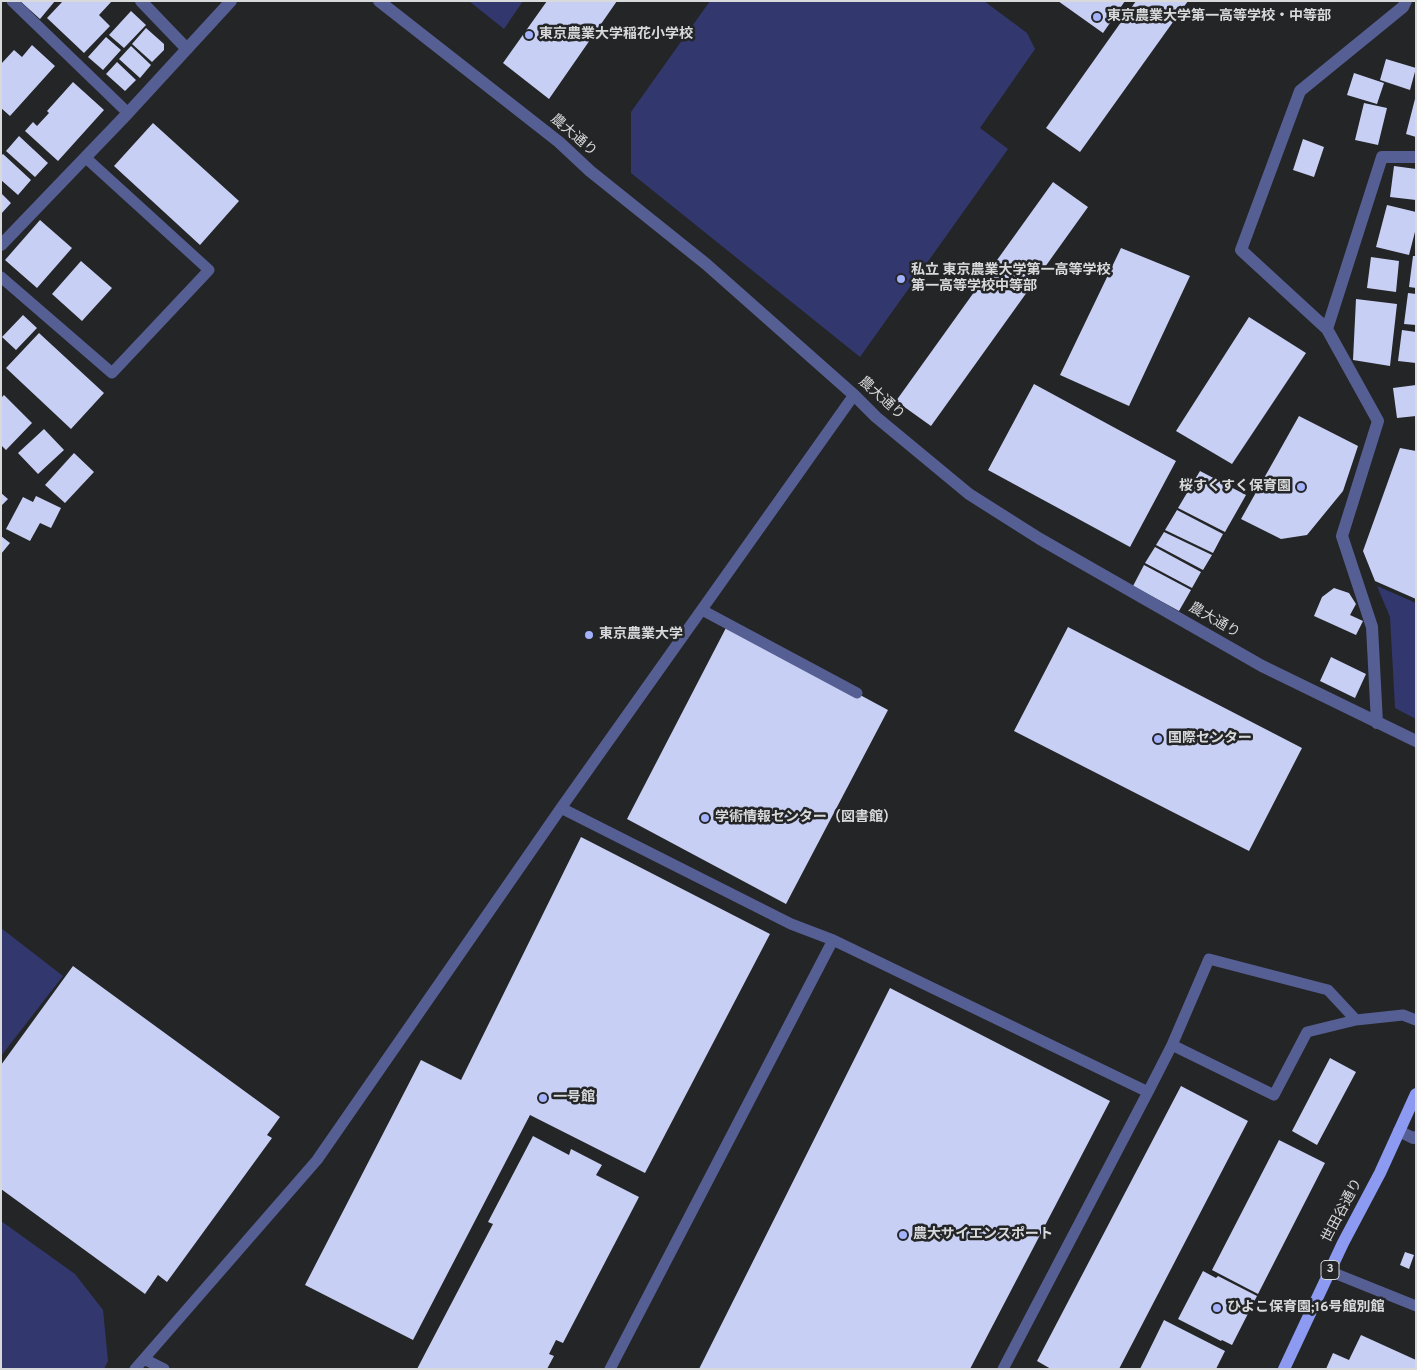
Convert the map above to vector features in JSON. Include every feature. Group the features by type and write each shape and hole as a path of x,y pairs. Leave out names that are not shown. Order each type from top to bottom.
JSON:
{"main road":[{"name":"世田谷通り","path":"1284,1369 1329,1271 1380,1173 1416,1094"}],"street":[{"path":"141,1 187,49"},
{"path":"1,245 128,114 231,1"},
{"name":"農大通り","path":"379,1 559,142 590,171 706,264 854,395 876,417 969,494 1040,539 1262,666 1416,741"},
{"path":"1377,723 1372,627 1342,536 1378,421 1327,329 1241,250 1300,91 1403,8 1406,1"},
{"path":"1327,329 1382,157 1416,157"},
{"path":"1399,1131 1413,1138 1416,1137"}],"lane":[{"path":"12,1 128,114"},
{"path":"1,277 112,373 209,270 86,158"},
{"path":"135,1369 317,1160 561,808 854,395"},
{"path":"702,610 857,693"},
{"path":"561,808 791,924 833,940 1148,1092"},
{"path":"610,1369 833,940"},
{"path":"1003,1369 1172,1045 1210,958 1328,990 1356,1020"},
{"path":"1172,1045 1274,1095 1307,1032 1356,1020 1403,1015 1416,1020"},
{"path":"1329,1271 1416,1306"},
{"path":"144,1359 164,1369"}],"shaded area":[{"path":"469,1 523,1 504,29"},
{"path":"710,1 984,1 1027,33 1035,49 980,128 1008,149 860,357 631,173 631,112"},
{"path":"1377,586 1416,603 1416,719 1395,708 1390,617"},
{"path":"1,928 63,976 1,1056"},
{"path":"1,1221 75,1274 103,1310 108,1361 104,1369 1,1369"}],"building":[{"path":"20,1 55,1 40,19"},
{"path":"63,1 112,1 99,15 110,26 84,53 47,18"},
{"name":"東京農業大学稲花小学校","path":"547,1 617,1 549,99 503,63"},
{"name":"東京農業大学第一高等学校・中等部","path":"1058,1 1125,1 1103,33"},
{"path":"1136,1 1188,1 1080,152 1046,128"},
{"path":"131,11 146,25 124,48 109,35"},
{"path":"146,28 164,44 164,50 152,62 132,44"},
{"path":"106,37 121,50 103,70 88,57"},
{"path":"32,45 55,66 10,116 1,108 1,64 14,50 22,57"},
{"path":"131,46 151,65 140,78 119,59"},
{"path":"1386,59 1416,68 1410,90 1380,80"},
{"path":"117,62 136,80 125,91 106,74"},
{"path":"1354,73 1384,83 1377,104 1347,95"},
{"path":"73,82 104,110 58,161 25,131 33,122 37,126 49,113 47,111"},
{"path":"1416,99 1416,137 1406,134"},
{"path":"1364,103 1387,108 1378,145 1355,140"},
{"path":"153,123 239,201 200,245 114,166"},
{"path":"19,136 48,163 35,177 6,151"},
{"path":"1303,139 1324,147 1314,177 1293,170"},
{"path":"3,154 31,180 18,195 1,180 1,156"},
{"path":"1394,166 1416,169 1416,200 1390,197"},
{"path":"1053,182 1088,207 931,426 896,401"},
{"path":"1,193 11,203 1,214"},
{"path":"1387,205 1416,212 1416,228 1409,255 1376,247"},
{"path":"40,220 72,248 37,288 5,260"},
{"path":"1121,248 1190,276 1129,406 1060,375"},
{"path":"1413,256 1416,256 1416,288 1409,287"},
{"path":"1371,257 1399,261 1396,292 1367,288"},
{"path":"81,261 112,288 82,321 52,294"},
{"path":"1408,293 1416,294 1416,325 1404,324"},
{"path":"1356,299 1397,304 1390,366 1353,360"},
{"path":"23,315 37,328 16,350 2,337"},
{"path":"1249,317 1306,353 1232,464 1176,431"},
{"path":"1402,330 1416,332 1416,363 1398,361"},
{"path":"39,333 104,393 71,429 6,368"},
{"path":"1034,384 1176,461 1130,547 988,470"},
{"path":"1416,385 1416,416 1397,418 1393,388"},
{"path":"4,395 32,423 6,450 1,445 1,398"},
{"path":"1299,416 1358,446 1343,491 1307,535 1281,539 1241,519"},
{"path":"44,429 64,450 38,474 18,453"},
{"path":"1400,448 1416,451 1416,599 1375,581 1363,551"},
{"path":"74,453 94,472 65,503 45,485"},
{"path":"1200,471 1246,495 1225,532 1178,508"},
{"path":"1,493 8,499 1,506"},
{"path":"36,496 61,508 51,528 40,523 30,541 6,529 23,497 33,502"},
{"path":"1177,510 1223,534 1213,553 1165,530"},
{"path":"1164,532 1212,555 1203,570 1156,545"},
{"path":"1,536 10,543 1,554"},
{"path":"1155,547 1201,572 1192,588 1145,563"},
{"path":"1144,565 1191,590 1179,611 1133,586"},
{"path":"1334,588 1349,593 1356,604 1350,615 1363,621 1356,635 1314,616 1322,597"},
{"path":"728,624 888,710 786,904 627,819"},
{"name":"国際センター","path":"1068,627 1302,748 1249,851 1014,731"},
{"path":"1331,657 1366,674 1355,698 1320,681"},
{"name":"一号館","path":"581,837 770,934 645,1173 530,1115 413,1340 305,1285 421,1060 461,1080"},
{"path":"73,966 280,1117 267,1135 272,1138 167,1282 158,1275 145,1294 1,1189 1,1065"},
{"name":"農大サイエンスポート","path":"890,988 1110,1101 970,1369 699,1369"},
{"path":"1330,1058 1356,1072 1317,1145 1292,1131"},
{"path":"1181,1086 1248,1121 1119,1369 1051,1369 1037,1361"},
{"path":"533,1136 569,1155 571,1149 602,1165 596,1175 639,1197 563,1343 556,1340 549,1354 554,1356 547,1369 417,1369 493,1224 488,1222"},
{"path":"1279,1140 1325,1163 1258,1294 1212,1270"},
{"path":"1405,1252 1414,1255 1409,1269 1400,1265"},
{"name":"ひよこ保育園;16号館別館","path":"1203,1271 1216,1278 1218,1276 1257,1296 1232,1345 1178,1319"},
{"path":"1164,1320 1225,1351 1216,1369 1140,1369"},
{"path":"1361,1335 1416,1360 1416,1369 1326,1369 1333,1353 1349,1360"}],"place":[{"name":"東京農業大学第一高等学校・中等部","path":"1097,17"},
{"name":"東京農業大学稲花小学校","path":"529,35"},
{"name":"私立 東京農業大学第一高等学校 第一高等学校中等部","path":"901,279"},
{"name":"桜すくすく保育園","path":"1301,487"},
{"name":"東京農業大学","path":"589,635"},
{"name":"国際センター","path":"1158,739"},
{"name":"学術情報センター（図書館）","path":"705,818"},
{"name":"一号館","path":"543,1098"},
{"name":"農大サイエンスポート","path":"903,1235"},
{"name":"ひよこ保育園;16号館別館","path":"1217,1308"}]}
